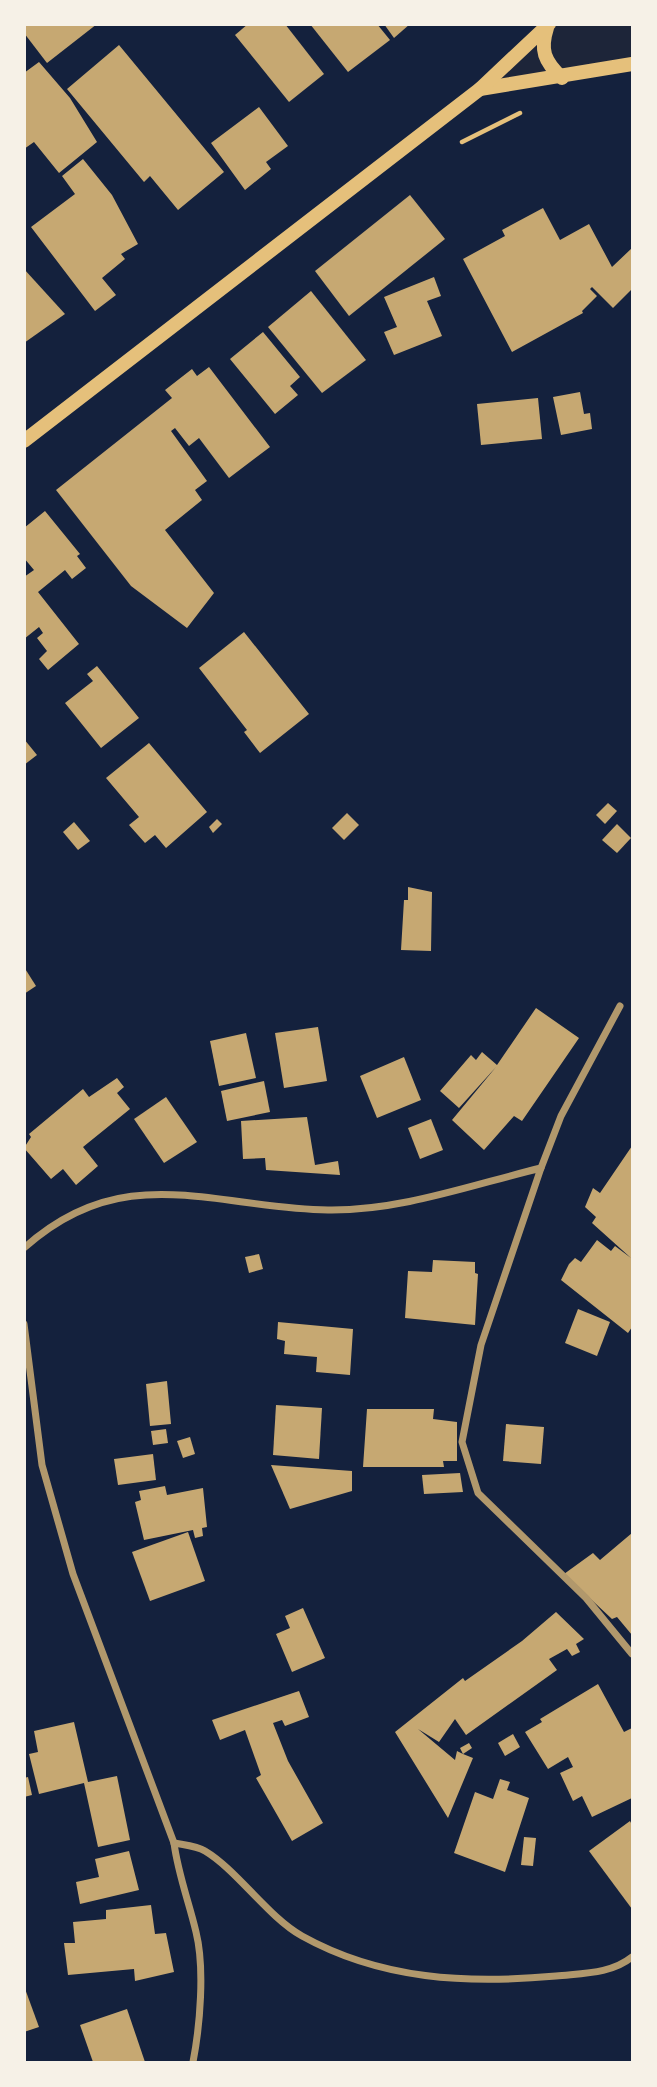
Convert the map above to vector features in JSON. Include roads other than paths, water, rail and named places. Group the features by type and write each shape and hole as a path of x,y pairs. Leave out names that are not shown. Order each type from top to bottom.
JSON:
{"main road":[{"path":"549,25 542,44 544,57 562,78"},
{"path":"24,441 480,89 549,25"},
{"path":"480,89 562,78 632,64"}],"street":[{"path":"620,1006 561,1116 541,1168 481,1345 462,1442 478,1493 586,1598 632,1654"},
{"path":"24,1248 47,1228 122,1195 154,1192 194,1194 328,1210 390,1205 541,1168"},
{"path":"24,1324 42,1465 73,1574 174,1843 178,1874 197,1935 200,2022 193,2063"},
{"path":"174,1843 205,1851 299,1934 356,1961 421,1977 499,1981 599,1972 620,1967 632,1957"}]}
